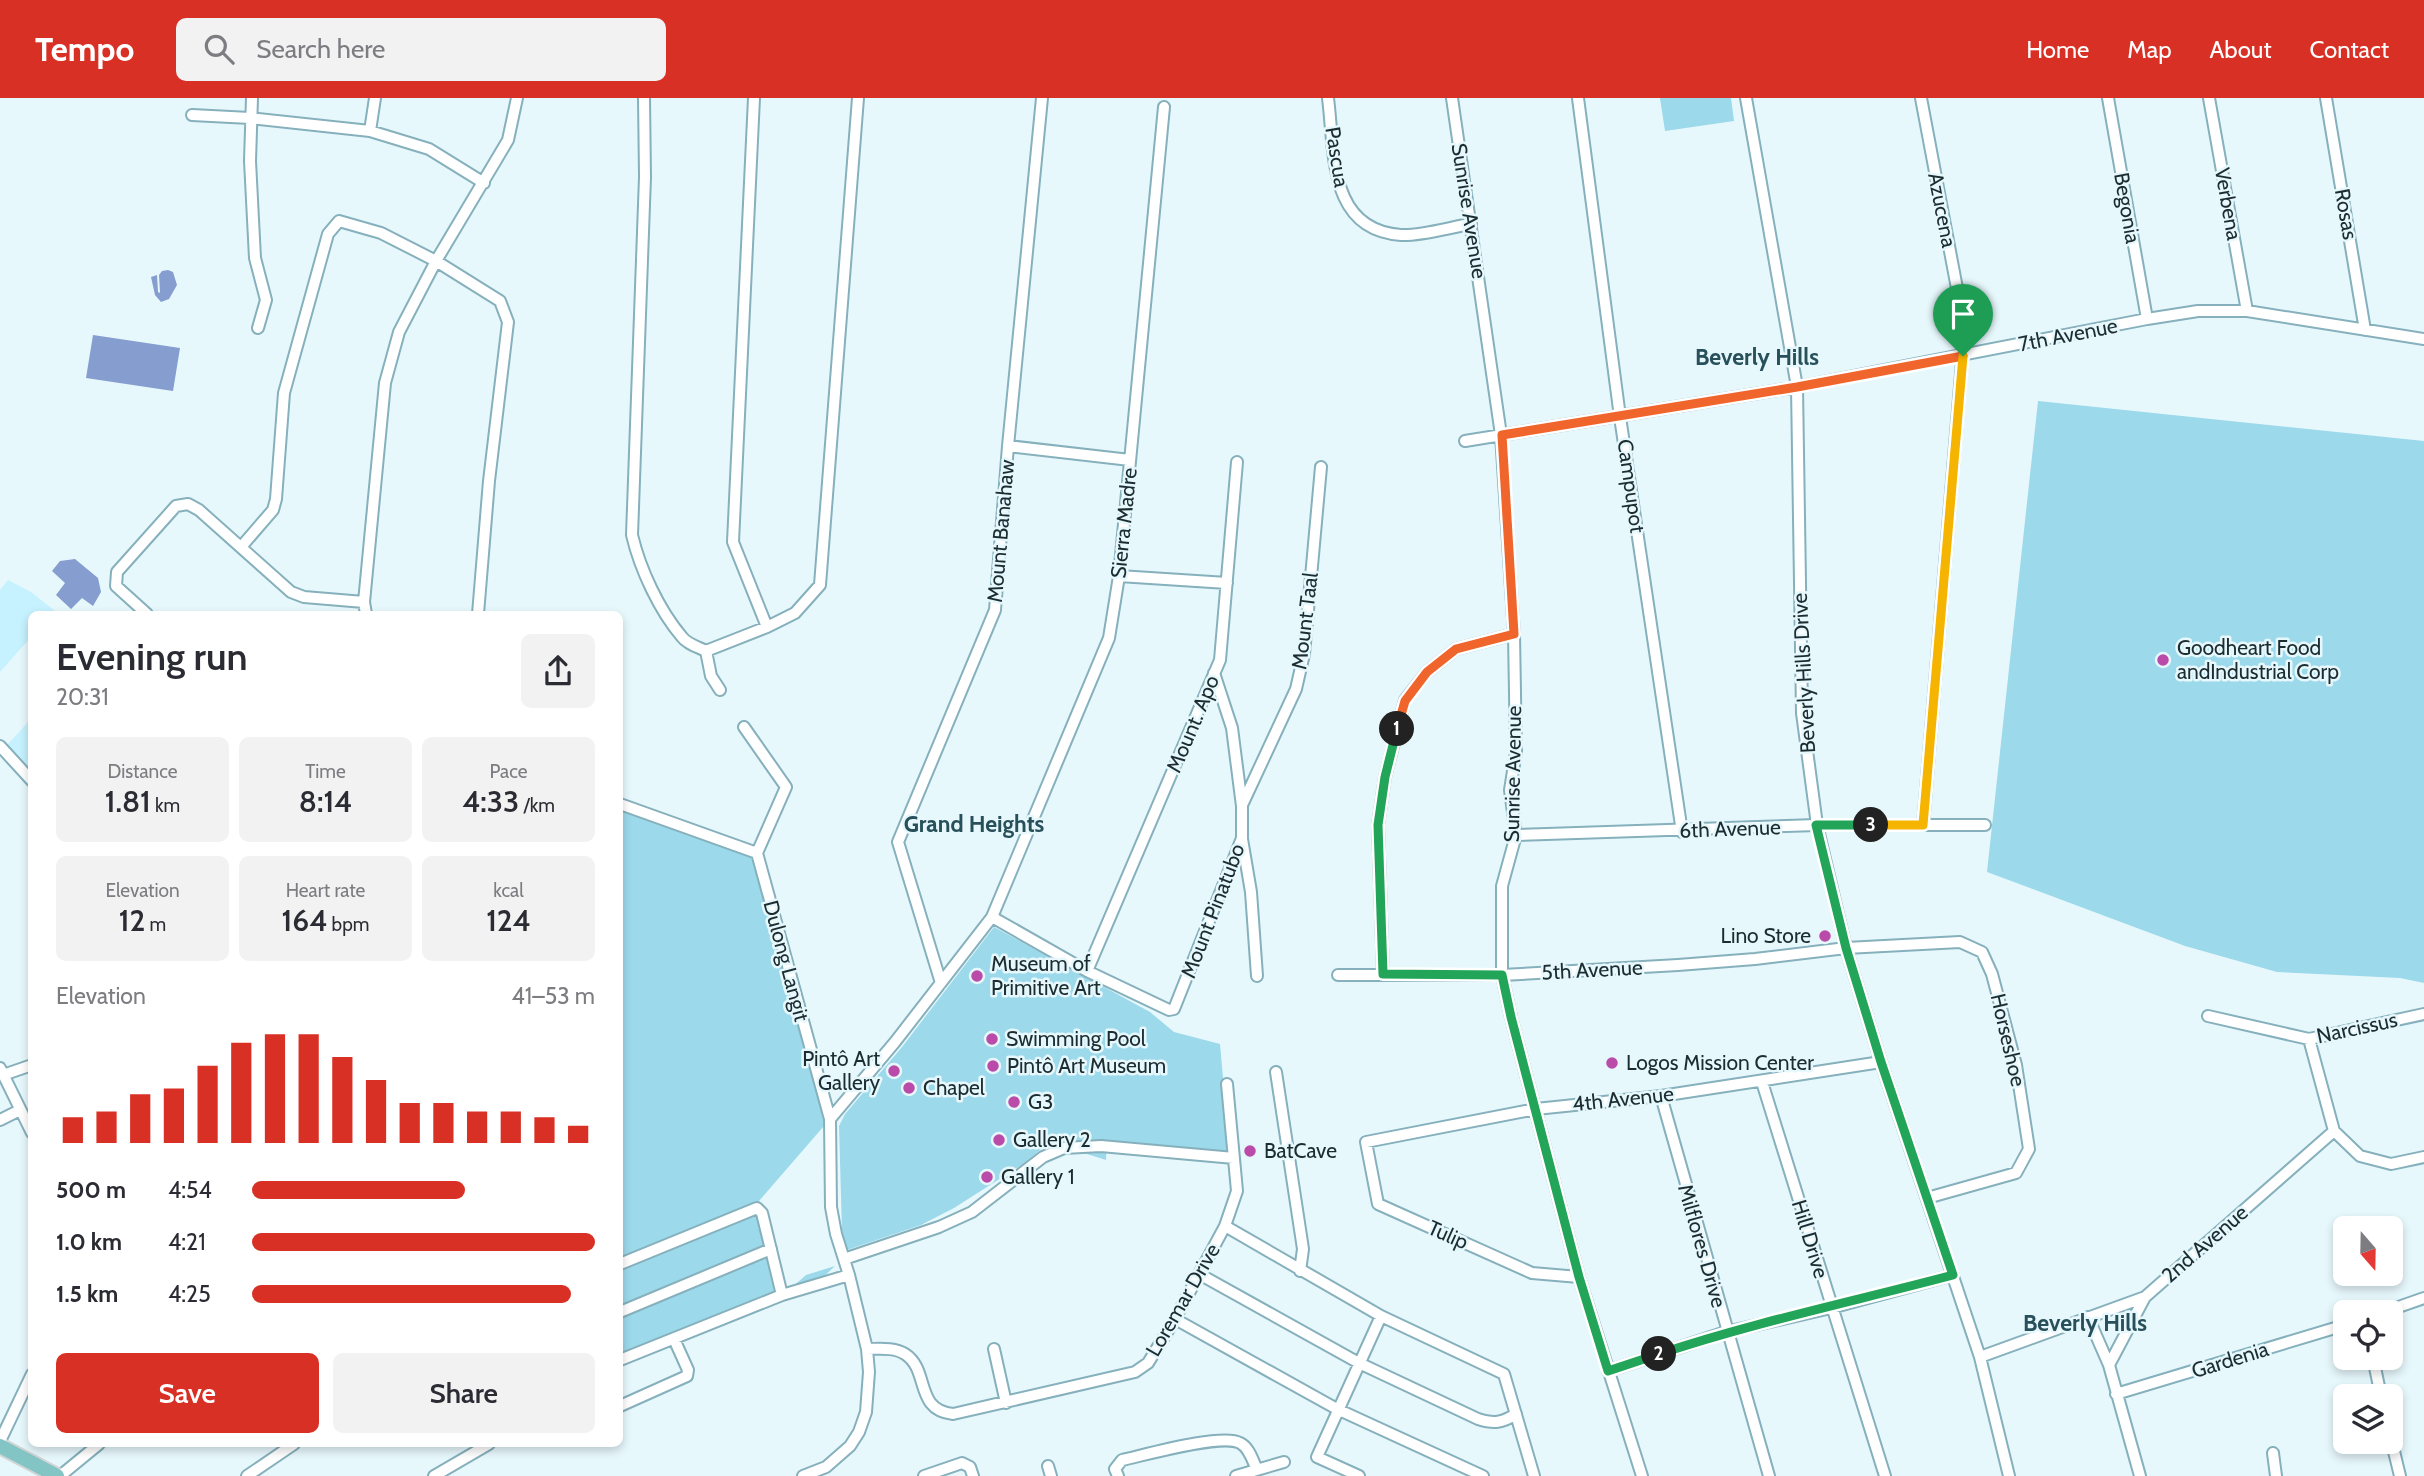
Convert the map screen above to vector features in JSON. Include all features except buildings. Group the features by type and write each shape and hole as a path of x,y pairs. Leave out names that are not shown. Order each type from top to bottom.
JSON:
{"main road":[{"path":"0,1444 59,1476"}],"street":[{"path":"252,98 250,118 255,258 266,300 258,328"},
{"path":"370,131 375,98"},
{"path":"366,611 364,602 385,383 399,332 436,261 508,140 517,98"},
{"path":"644,98 645,177 632,535 645,576 683,640 706,651 795,613 820,585 858,98"},
{"path":"754,98 733,542 767,627"},
{"name":"Mount Banahaw","path":"941,983 898,842 995,610 1042,98"},
{"name":"Pascua","path":"1328,98 1339,189 1357,219 1375,231 1404,235 1471,224"},
{"name":"Sunrise Avenue","path":"1452,98 1502,435 1514,634 1516,752 1510,790 1516,835 1502,886 1502,975 1579,1277 1642,1476"},
{"name":"Campupot","path":"1578,98 1620,417 1682,832"},
{"name":"Beverly Hills Drive","path":"1746,98 1797,387 1802,713 1816,825 1846,948 1881,1062 1980,1357 2009,1476"},
{"name":"Azucena","path":"1921,98 1963,320 1963,356 1923,825"},
{"name":"Begonia","path":"2108,98 2147,319"},
{"name":"Verbena","path":"2208,98 2247,311"},
{"name":"Rosas","path":"2326,98 2365,330"},
{"name":"Sierra Madre","path":"830,1119 895,1042 992,917 1109,638 1119,576 1164,107"},
{"path":"192,115 250,118 370,131 429,149 484,184"},
{"path":"242,547 273,510 284,393 328,234 339,221 362,226 436,261 500,301 508,322 489,481 478,611"},
{"name":"7th Avenue","path":"1465,441 1797,387 2198,311 2247,311 2424,339"},
{"path":"1009,446 1130,460"},
{"name":"Mount. Apo","path":"1087,971 1220,660 1237,462"},
{"name":"Mount Taal","path":"1242,806 1296,689 1304,654 1321,467"},
{"path":"144,611 116,586 117,572 176,506 188,504 199,510 291,592 304,597 364,602"},
{"path":"1119,576 1227,583"},
{"path":"1383,974 1378,825 1385,777 1405,701 1427,672 1456,649 1514,634"},
{"path":"706,651 711,676 720,690"},
{"name":"Mount Pinatubo","path":"1087,971 1169,1010 1177,1005 1242,838 1242,806 1232,728 1214,673"},
{"path":"623,805 757,853 786,788 744,727"},
{"path":"0,746 28,777"},
{"name":"6th Avenue","path":"1516,835 1682,832 1816,825 1985,825"},
{"path":"1242,838 1250,880 1257,976"},
{"name":"Dulong Langit","path":"757,853 830,1119 831,1206 867,1349 870,1387 866,1412 859,1432 850,1446 826,1467 803,1476"},
{"path":"992,917 1087,971"},
{"name":"Horseshoe","path":"1846,948 1960,942 1982,952 1992,974 2015,1065 2029,1149 2016,1173 1927,1198"},
{"name":"5th Avenue","path":"1338,975 1502,975 1717,962 1846,948"},
{"name":"Narcissus","path":"2208,1016 2309,1039 2424,1014"},
{"path":"2309,1039 2334,1131 2360,1156 2391,1164 2424,1157"},
{"name":"4th Avenue","path":"1366,1142 1536,1109 1661,1096 1881,1062"},
{"path":"28,1066 1,1072 28,1125"},
{"path":"1276,1072 1303,1249 1300,1270"},
{"name":"Hill Drive","path":"1762,1082 1885,1476"},
{"name":"Loremar Drive","path":"867,1349 891,1349 911,1359 930,1403 945,1413 953,1414 1135,1372 1148,1363 1175,1320 1225,1226 1237,1191 1227,1084"},
{"name":"Milflores Drive","path":"1661,1096 1769,1476"},
{"path":"0,1121 20,1110"},
{"name":"2nd Avenue","path":"1980,1357 2145,1297 2334,1131"},
{"name":"Tulip","path":"1366,1142 1378,1205 1532,1273 1579,1277"},
{"path":"844,1259 939,1227 972,1212 1043,1157 1064,1148 1101,1146 1234,1158"},
{"path":"623,1263 757,1208 762,1213 782,1295"},
{"path":"1225,1226 1381,1316 1504,1374 1534,1476"},
{"path":"623,1311 771,1250"},
{"path":"1199,1274 1359,1363 1478,1419 1492,1423 1503,1422 1516,1414"},
{"path":"623,1359 782,1295 849,1275"},
{"path":"1608,1371 1726,1332 1831,1308 1953,1275"},
{"path":"2109,1365 2145,1297"},
{"path":"2403,1305 2424,1298"},
{"path":"1359,1476 1317,1457 1381,1316"},
{"path":"2088,1317 2109,1365 2140,1476"},
{"path":"1175,1320 1338,1409 1483,1476"},
{"name":"Gardenia","path":"2116,1394 2333,1329"},
{"path":"623,1405 687,1377 688,1370 674,1339"},
{"path":"993,1349 1006,1403"},
{"path":"0,1444 28,1383"},
{"path":"1118,1476 1115,1469 1122,1460 1211,1440 1237,1441 1243,1444 1257,1470"},
{"path":"59,1476 95,1447"},
{"path":"247,1476 290,1447"},
{"path":"434,1476 484,1447"},
{"path":"2273,1453 2276,1476"},
{"path":"2394,1454 2400,1476"},
{"path":"1236,1476 1284,1462"},
{"path":"924,1476 962,1463 970,1467 973,1476"}],"shaded area":[{"path":"1660,98 1731,98 1734,121 1665,131"},
{"path":"168,270 173,272 177,285 169,299 161,302 155,295 151,277 157,275 160,293 159,275"},
{"path":"93,335 180,348 173,391 86,378"},
{"path":"2038,401 2424,441 2424,983 2400,978 2277,972 2185,946 1987,872"},
{"path":"75,559 98,578 101,592 93,606 82,598 71,609 56,595 65,583 52,571 60,561"},
{"path":"8,580 31,592 55,611 28,611 28,640 0,672 0,590"},
{"path":"28,722 28,769 7,745"},
{"path":"623,805 757,853 830,1119 753,1208 771,1249 783,1295 806,1275 835,1266 815,1285 623,1356"},
{"path":"994,927 1150,1012 1174,1032 1220,1044 1230,1158 1107,1140 1106,1160 1055,1144 1045,1146 1023,1164 954,1208 921,1225 847,1250 842,1231 839,1126 845,1114 902,1047"}],"place":[{"name":"Goodheart Food andIndustrial Corp","path":"2163,660"},
{"name":"Lino Store","path":"1825,936"},
{"name":"Museum of Primitive Art","path":"977,976"},
{"name":"Swimming Pool","path":"992,1039"},
{"name":"Logos Mission Center","path":"1612,1063"},
{"name":"Pintô Art Museum","path":"993,1066"},
{"name":"Pintô Art Gallery","path":"894,1071"},
{"name":"Chapel","path":"909,1088"},
{"name":"G3","path":"1014,1102"},
{"name":"Gallery 2","path":"999,1140"},
{"name":"BatCave","path":"1250,1151"},
{"name":"Gallery 1","path":"987,1177"}],"district":[{"name":"Beverly Hills","path":"1757,357"},
{"name":"Grand Heights","path":"974,824"},
{"name":"Beverly Hills","path":"2085,1323"}],"route":[{"path":"1963,356 1923,825 1816,825 1846,948 1881,1062 1953,1275 1831,1308 1726,1332 1608,1371 1579,1277 1502,975 1383,974 1378,825 1385,777 1405,701 1427,672 1456,649 1514,634 1502,435 1797,387 1963,356"}]}
